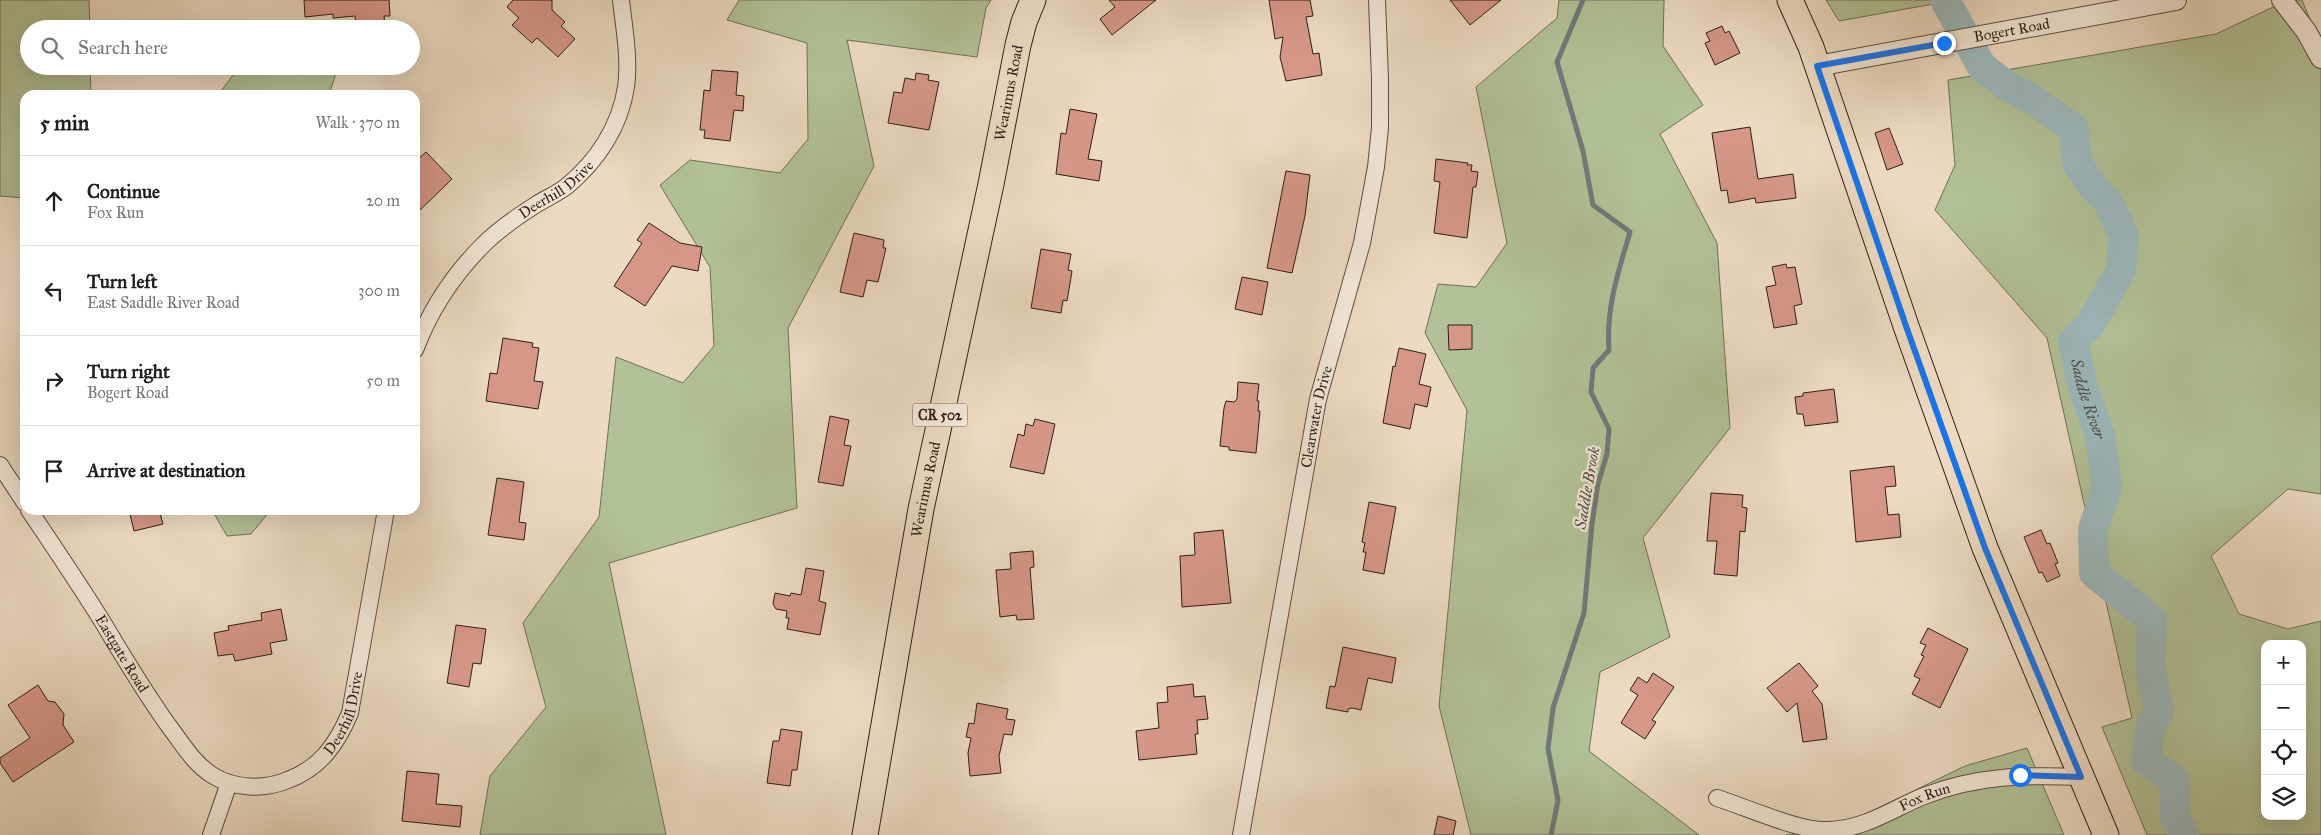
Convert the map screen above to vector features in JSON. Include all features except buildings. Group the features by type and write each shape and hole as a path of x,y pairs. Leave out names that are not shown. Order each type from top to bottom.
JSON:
{"main road":[{"name":"Wearimus Road","path":"865,835 921,508 991,184 1018,45 1024,22 1033,0"},
{"path":"1790,0 1817,66 1906,326 1985,548 2106,835"}],"street":[{"name":"Deerhill Drive","path":"420,340 440,299 483,245 510,222 565,187 585,169 600,151 611,132 620,110 627,71 621,0"},
{"name":"Clearwater Drive","path":"1241,835 1318,399 1362,243 1376,167 1380,128 1377,0"},
{"name":"Bogert Road","path":"1817,66 2176,0"},
{"path":"2282,0 2306,31 2321,58"},
{"path":"0,465 20,495"},
{"name":"Eastgate Road","path":"33,515 101,620 147,697 199,765 212,775 229,783"},
{"name":"Deerhill Drive","path":"229,783 258,787 280,784 300,776 318,763 342,734 350,713 385,515"},
{"name":"Fox Run","path":"1717,798 1806,828 1827,830 1852,828 1924,796 1984,779 2020,775 2081,777"},
{"path":"211,835 229,783"}],"green space":[{"path":"0,0 89,0 90,20 20,20 20,75 90,75 91,90 20,90 20,198 0,196"},
{"path":"739,0 991,0 986,8 977,57 847,40 874,166 788,328 797,508 609,563 666,835 480,835 490,776 546,707 523,623 599,517 616,357 683,383 714,346 710,267 660,185 690,160 780,173 808,139 807,43 727,20"},
{"path":"1559,0 1664,0 1663,46 1703,105 1660,134 1717,243 1730,428 1643,538 1670,637 1600,672 1589,751 1699,835 1471,835 1439,706 1467,410 1425,333 1438,284 1476,287 1507,243 1476,87 1557,18"},
{"path":"1826,0 1956,0 1839,21"},
{"path":"2288,0 2302,0 2321,46 2321,494 2288,489 2211,556 2239,614 2288,629 2321,621 2321,835 2147,835 2102,727 2132,718 2047,338 1935,210 1955,165 1948,80 2216,34"},
{"path":"233,75 335,75 331,90 222,90"},
{"path":"215,515 267,515 251,534 227,536"},
{"path":"2027,748 2064,835 1786,835 1833,830 1965,766"}],"waterway":[{"name":"Saddle Brook","path":"1551,835 1558,800 1548,749 1553,708 1584,613 1592,524 1598,484 1607,454 1609,429 1591,392 1593,368 1609,350 1611,305 1630,232 1593,205 1583,151 1557,62 1583,0"},
{"name":"Saddle River","path":"1945,0 1982,67 2007,86 2032,99 2074,129 2077,163 2093,187 2109,203 2124,236 2121,270 2090,325 2073,341 2083,388 2100,435 2107,487 2093,529 2094,573 2152,620 2150,666 2159,711 2151,726 2146,761 2174,779 2175,818 2184,835"}],"route":[{"path":"1944,43 1817,66 1906,326 1985,548 2081,777 2020,775"}]}
